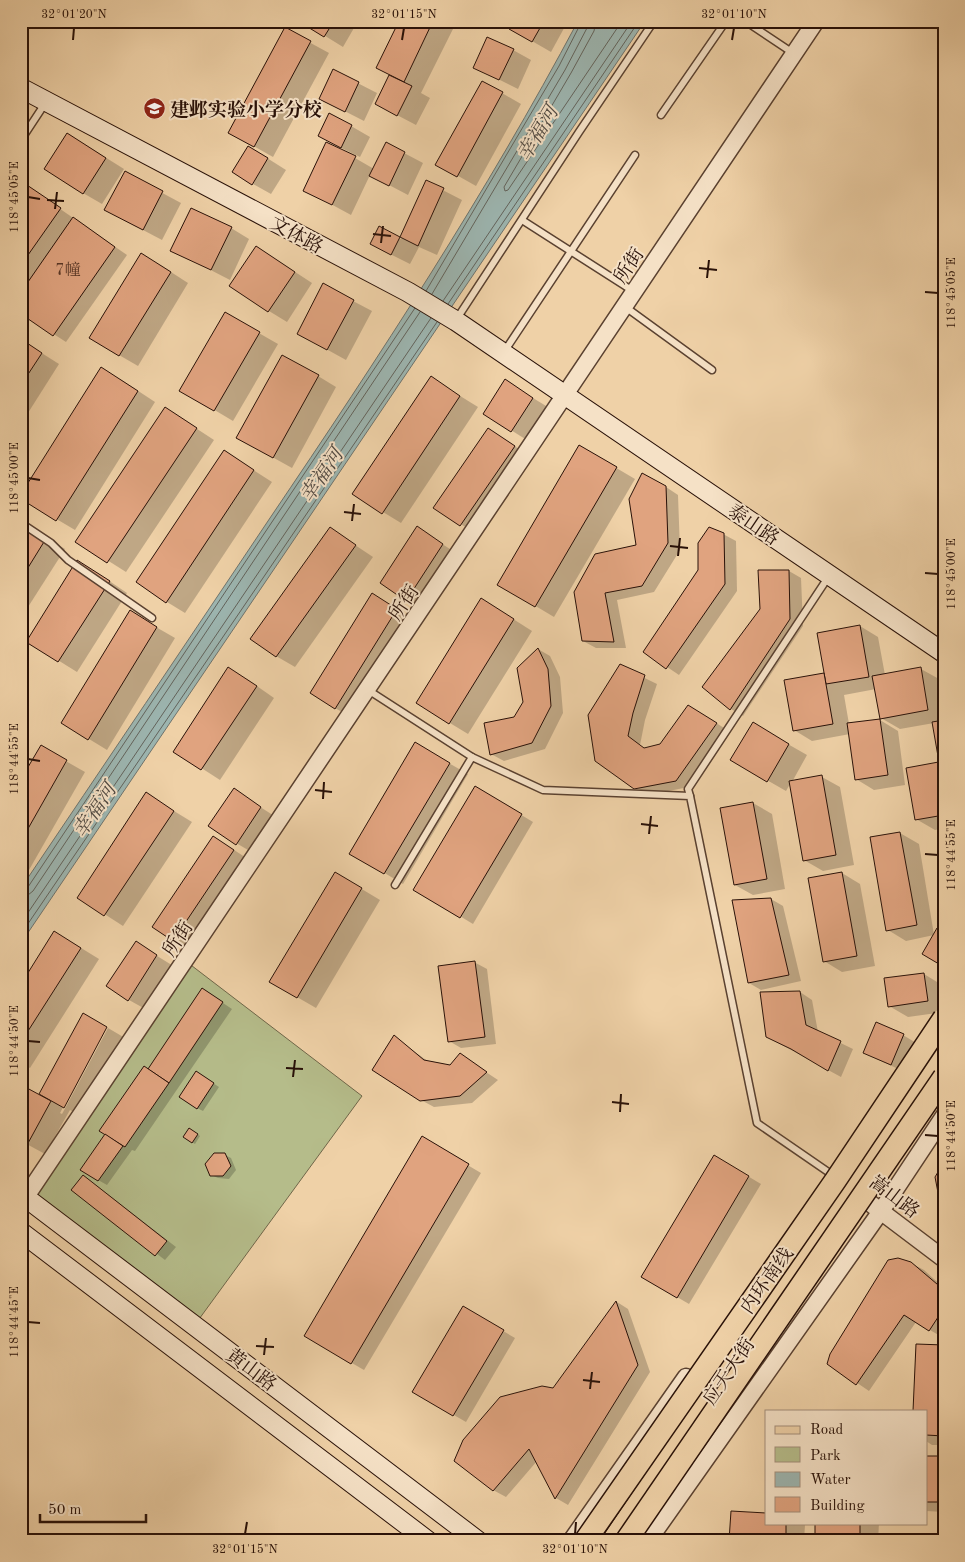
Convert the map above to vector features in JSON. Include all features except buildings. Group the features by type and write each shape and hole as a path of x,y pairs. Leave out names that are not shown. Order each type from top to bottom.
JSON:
{"highway":[{"name":"内环南线","path":"585,1541 836,1181 944,1018"},
{"name":"内环南线","path":"626,1541 944,1077"}],"main road":[{"name":"文体路","path":"21,88 413,296 452,319 565,394"},
{"name":"泰山路","path":"565,394 944,652"},
{"name":"应天大街","path":"612,1541 848,1186 944,1032"},
{"name":"应天大街","path":"596,1541 944,1051"},
{"name":"黄山路","path":"23,1199 478,1541"},
{"name":"黄山路","path":"21,1232 428,1541"}],"street":[{"name":"所街","path":"23,1199 368,690 816,21"},
{"name":"应天大街","path":"648,1541 880,1211 944,1116"},
{"name":"嵩山路","path":"848,1186 944,1258"},
{"name":"应天大街","path":"570,1541 816,1193 848,1186"}],"lane":[{"path":"452,319 522,220 654,21"},
{"path":"661,115 726,21"},
{"path":"745,21 794,53"},
{"path":"21,140 46,101"},
{"path":"503,353 636,155"},
{"path":"522,220 634,292"},
{"path":"624,306 712,370"},
{"path":"21,523 51,543 68,560 152,618"},
{"path":"830,575 688,788 757,1123 848,1186"},
{"path":"368,690 472,757 543,790 690,796"},
{"path":"395,885 472,757"}],"green space":[{"path":"183,959 362,1096 194,1326 26,1197"}],"water":[{"name":"幸福河","path":"578,21 645,21 21,943 21,888 391,336 469,212"}],"place":[{"name":"建邺实验小学分校","path":"154,109"}]}
